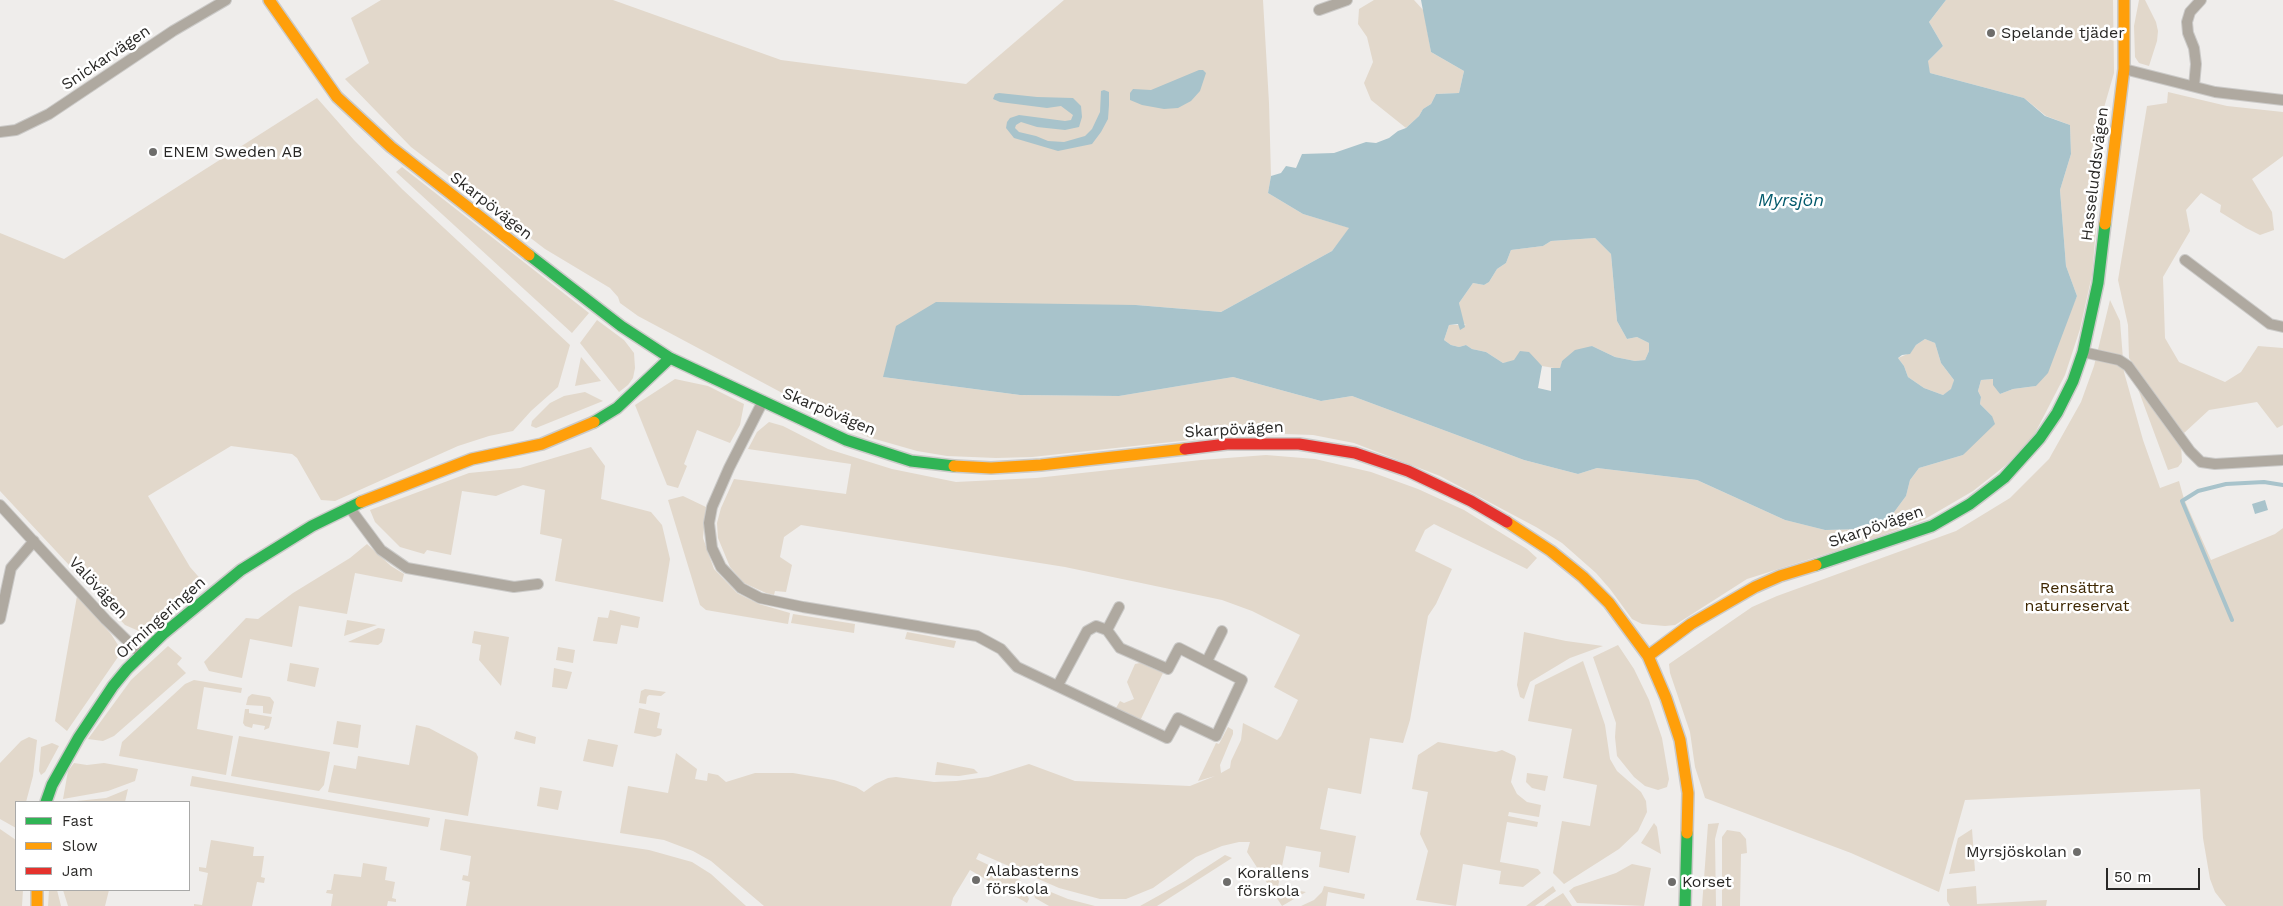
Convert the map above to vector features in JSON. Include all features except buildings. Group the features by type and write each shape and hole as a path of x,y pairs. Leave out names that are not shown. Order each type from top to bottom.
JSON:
{"street":[{"name":"Snickarvägen","path":"0,132 16,130 49,114 173,31 226,0"},
{"name":"Skarpövägen","path":"269,0 317,71 338,96 391,147 537,262 621,326 670,358 846,440 911,461 944,466 991,468 1041,465 1226,444 1299,444 1355,453 1408,471 1471,501 1551,550 1583,577 1609,603 1648,656 1666,698 1678,733 1688,793 1685,906"},
{"path":"1319,10 1348,0"},
{"name":"Hasseluddsvägen","path":"2083,352 2098,283 2124,70 2124,0"},
{"path":"2194,86 2196,64 2187,22 2190,12 2201,0"},
{"path":"2124,70 2215,92 2283,100"},
{"path":"2185,260 2270,324 2283,327"},
{"name":"Skarpövägen","path":"1648,656 1691,624 1755,587 1811,566 1901,538 1932,526 1970,504 2004,478 2040,438 2065,397 2083,352"},
{"path":"2083,352 2120,360 2128,366 2190,451 2201,462 2215,464 2283,460"},
{"name":"Ormingeringen","path":"46,801 52,785 70,752 113,686 140,654 241,570 312,526 349,507 472,459 542,444 591,424 612,412 670,358"},
{"name":"Skarpövägen","path":"763,401 741,442 712,507 710,523 712,548 721,567 741,588 760,598 803,607 977,636 1001,649 1017,667 1167,738 1178,718 1216,736 1242,680 1206,661"},
{"name":"Valövägen","path":"0,505 140,654"},
{"path":"349,507 381,550 408,568 514,587 538,584"},
{"path":"0,619 11,568 34,541"},
{"path":"1107,630 1119,606"},
{"path":"1058,685 1087,630 1096,626 1107,630 1120,648 1168,669 1179,648 1206,661 1222,631"},
{"path":"36,906 37,891"}],"green space":[{"path":"381,0 613,0 781,60 966,84 1064,0 1263,0 1271,176 1268,193 1303,214 1350,228 1332,251 1221,312 1136,305 1064,305 883,377 1020,395 1119,396 1233,377 1321,401 1352,396 1524,460 1578,474 1597,468 1697,480 1785,520 1825,530 1864,529 1889,519 1906,496 1910,480 1919,468 1963,455 1992,416 1980,404 1981,397 1978,391 1981,380 1993,379 2000,394 2013,389 2036,386 2077,296 2066,266 2060,190 2071,154 2070,125 2046,116 2024,98 1930,73 1927,62 1943,46 1929,22 1946,0 2113,0 2114,73 2090,156 2092,161 2089,181 2093,183 2096,229 2092,275 2080,329 2065,375 2033,437 2006,465 1973,491 1925,519 1867,541 1747,579 1675,625 1665,626 1642,624 1632,619 1596,573 1562,543 1536,527 1440,476 1354,443 1313,435 1255,433 1032,457 947,456 917,451 868,437 831,419 638,316 620,303 618,297 610,288 545,249 411,147 345,79 369,63 351,18"},
{"path":"1374,0 1414,0 1424,11 1431,52 1464,71 1459,93 1436,94 1431,104 1423,109 1419,116 1406,128 1371,100 1364,83 1373,62 1367,37 1358,24 1359,9"},
{"path":"2139,0 2145,0 2156,22 2158,31 2157,41 2149,66 2139,63 2135,57 2134,26"},
{"path":"2168,92 2227,106 2283,112 2283,156 2252,179 2272,212 2274,230 2260,235 2246,228 2220,212 2221,205 2201,193 2186,210 2190,231 2163,277 2165,338 2179,362 2225,382 2241,372 2258,346 2283,348 2283,425 2277,428 2257,402 2209,410 2183,434 2129,358 2128,325 2118,280 2147,106 2167,103"},
{"path":"317,98 354,140 402,189 570,345 558,387 531,411 513,431 458,446 335,501 321,500 297,458 292,454 231,446 148,496 190,567 204,583 193,596 154,630 141,632 125,625 0,491 0,233 64,259"},
{"path":"402,167 589,313 572,333 396,172"},
{"path":"1595,238 1611,254 1617,321 1627,339 1637,337 1649,343 1649,351 1645,360 1635,361 1615,357 1592,346 1562,361 1560,369 1542,366 1533,358 1503,363 1486,352 1472,349 1466,345 1459,347 1451,345 1444,340 1449,325 1466,325 1462,323 1459,303 1473,283 1484,285 1489,282 1497,269 1506,263 1511,250 1543,246 1551,241"},
{"name":"Rensättra naturreservat","path":"2110,300 2120,321 2124,372 2143,440 2160,488 2179,481 2184,499 2211,560 2275,534 2283,528 2283,906 2226,906 2215,892 2210,879 2203,838 2200,789 1965,800 1939,892 1851,853 1705,798 1695,767 1690,732 1670,673 1669,664 1752,607 1777,596 1956,531 2010,498 2049,459 2081,402 2094,366"},
{"path":"597,320 624,340 634,353 635,368 633,378 619,392 580,343"},
{"path":"1925,339 1935,343 1941,363 1954,380 1952,389 1943,395 1924,388 1908,377 1904,366 1898,358 1910,353 1916,345"},
{"path":"581,357 601,381 575,386"},
{"path":"675,379 708,386 744,404 740,425 730,443 697,430 684,464 687,466 678,488 667,485 635,405"},
{"path":"2138,389 2181,444 2182,462 2178,467 2168,470"},
{"path":"585,392 603,401 536,428 531,426 532,421 550,403 564,396"},
{"path":"769,422 783,426 828,449 892,469 956,482 1036,478 1266,455 1315,459 1371,472 1418,489 1464,510 1527,549 1537,558 1527,569 1434,524 1425,530 1415,551 1452,569 1436,604 1428,616 1410,720 1403,743 1370,738 1361,794 1328,788 1320,829 1356,836 1349,873 1319,867 1321,852 1286,846 1278,887 1306,892 1282,906 1247,852 1250,842 1239,842 1222,846 1196,857 1153,888 1126,899 1100,899 1059,888 979,853 976,859 1020,880 1029,899 1027,903 970,870 953,898 951,906 764,906 711,861 693,851 664,840 620,833 628,786 668,793 676,753 697,769 695,779 707,781 708,773 718,775 726,782 755,773 793,773 834,780 856,787 864,792 888,778 896,777 934,782 956,781 988,777 1029,764 1075,781 1190,786 1215,776 1198,781 1216,743 1219,744 1228,727 1233,730 1233,734 1220,765 1221,773 1230,768 1231,761 1241,740 1243,723 1277,740 1281,736 1298,700 1274,687 1300,635 1252,611 1222,600 1065,567 801,525 784,537 780,557 792,565 786,592 775,591 774,595 766,593 744,583 730,567 718,538 717,523 721,508 734,479 846,494 851,464 748,449 757,432"},
{"path":"591,447 605,466 601,499 651,512 662,525 670,559 663,602 555,581 562,539 540,534 545,490 523,485 496,496 462,491 451,555 427,550 424,554 400,547 375,522 370,510 469,473 520,468"},
{"path":"683,496 706,507 703,538 714,569 737,593 759,604 790,613 788,624 706,610 700,605 668,500"},
{"path":"367,544 391,566 404,574 402,582 355,573 347,614 299,606 292,647 250,639 242,678 209,671 204,662 246,618 258,619 293,593 350,558"},
{"path":"77,596 111,634 118,645 118,657 67,731 55,721"},
{"path":"610,610 640,617 638,628 621,625 617,644 593,641 598,617 608,618"},
{"path":"793,614 855,624 854,633 791,623"},
{"path":"347,620 377,625 344,636"},
{"path":"378,628 385,629 382,642 378,645 348,642"},
{"path":"474,631 509,637 501,686 479,660 481,645 472,643"},
{"path":"907,632 956,641 954,648 905,639"},
{"path":"1524,632 1566,641 1603,646 1570,658 1530,682 1524,699 1520,697 1517,685"},
{"path":"1618,645 1634,669 1649,700 1662,738 1669,779 1667,787 1658,790 1645,786 1634,777 1617,756 1616,723 1593,657"},
{"path":"168,646 182,658 177,664 186,673 114,736 103,741 88,739 131,680"},
{"path":"558,647 575,650 573,663 556,660"},
{"path":"1583,661 1605,725 1610,759 1617,771 1641,792 1646,801 1647,812 1638,831 1619,849 1564,884 1553,873 1562,821 1590,826 1597,785 1563,778 1572,729 1528,721 1535,685"},
{"path":"290,663 319,668 315,687 287,681"},
{"path":"1140,663 1163,673 1140,721 1116,708 1120,701 1124,703 1134,699 1127,682 1135,664"},
{"path":"554,668 572,672 567,689 552,687"},
{"path":"194,680 242,688 241,693 204,687 197,729 233,736 226,775 119,756 122,742 185,684"},
{"path":"645,689 666,692 661,696 649,695 646,704 639,703 641,691"},
{"path":"252,694 270,697 274,702 271,714 263,713 263,706 246,705 248,697"},
{"path":"639,708 660,713 657,728 662,729 661,735 655,737 634,733"},
{"path":"245,709 249,709 249,713 272,717 269,728 264,730 265,726 253,724 252,728 245,726 243,723"},
{"path":"337,721 361,725 358,748 333,744"},
{"path":"416,725 429,728 476,753 478,757 468,816 328,792 334,765 356,769 358,756 409,765"},
{"path":"516,731 536,737 535,744 514,739"},
{"path":"239,736 330,752 324,785 319,791 231,776"},
{"path":"29,737 37,740 33,776 26,801 15,801 15,827 0,819 0,763 21,741"},
{"path":"588,739 618,745 613,767 583,761"},
{"path":"1438,742 1496,752 1502,750 1515,756 1511,782 1517,794 1527,802 1541,805 1539,817 1509,812 1508,816 1538,822 1537,827 1507,822 1500,862 1538,869 1541,873 1523,887 1499,884 1501,871 1463,864 1456,906 1416,900 1428,851 1420,834 1428,792 1412,789 1418,755"},
{"path":"52,743 59,746 45,772 41,775 39,771 41,747"},
{"path":"937,762 974,769 978,773 959,776 935,775"},
{"path":"74,763 87,765 104,763 138,769 135,781 108,791 63,799 68,771"},
{"path":"1527,773 1548,776 1545,791 1532,788 1526,782"},
{"path":"192,776 430,818 428,827 190,786"},
{"path":"540,787 562,791 558,810 537,806"},
{"path":"128,789 125,801 77,801 106,798"},
{"path":"445,819 649,850 692,862 711,874 746,906 466,906 470,882 462,880 463,875 468,876 471,856 440,850"},
{"path":"1654,823 1657,827 1661,854 1641,843"},
{"path":"1719,823 1715,839 1716,906 1702,906 1708,824"},
{"path":"0,829 15,839 15,891 23,891 22,906 0,906"},
{"path":"1972,829 1975,871 1949,874 1958,838"},
{"path":"1727,830 1740,832 1746,839 1747,853 1741,854 1740,906 1722,906 1722,837"},
{"path":"211,840 254,847 253,856 264,856 261,877 265,878 264,883 257,882 252,906 194,906 194,904 202,905 208,873 199,871 199,867 206,868"},
{"path":"1225,855 1232,858 1157,906 1140,906 1185,881"},
{"path":"363,863 387,867 385,880 395,882 392,898 396,899 396,902 388,901 387,906 331,906 333,894 326,893 327,890 331,890 334,874 361,877"},
{"path":"1632,864 1651,868 1644,906 1577,903 1569,891 1574,887 1616,873"},
{"path":"1031,884 1068,899 1095,906 1049,906 1035,898"},
{"path":"1324,886 1365,894 1364,899 1328,892 1326,906 1301,906 1314,900 1322,892"},
{"path":"1553,886 1556,891 1535,906 1526,906"},
{"path":"1976,886 1977,904 2047,900 2046,906 1950,906 1947,901 1947,889"},
{"path":"49,891 57,891 61,906 48,906"},
{"path":"63,891 109,891 105,906 68,906"},
{"path":"1563,893 1572,906 1544,906 1549,902"}],"water":[{"name":"Myrsjön","path":"1421,0 1946,0 1929,22 1943,46 1928,61 1930,73 2024,98 2045,116 2070,125 2071,154 2060,190 2066,266 2077,296 2048,373 2036,386 2013,389 2000,394 1993,385 1993,379 1981,380 1978,391 1981,397 1980,404 1992,416 1995,424 1963,455 1919,468 1910,480 1906,496 1889,519 1864,529 1825,530 1785,520 1697,480 1597,468 1578,474 1524,460 1352,396 1321,401 1233,377 1119,396 1020,395 883,377 896,326 936,302 1136,305 1221,312 1332,251 1349,228 1303,214 1268,193 1271,176 1281,173 1286,166 1296,168 1302,154 1334,153 1366,142 1376,143 1389,138 1406,128 1419,116 1423,109 1431,104 1436,94 1459,93 1464,71 1431,52","holes":["1595,238 1611,254 1617,321 1627,339 1637,337 1649,343 1649,351 1645,360 1635,361 1615,357 1592,346 1575,350 1562,361 1560,368 1551,368 1551,391 1538,388 1542,366 1529,352 1520,351 1514,360 1503,363 1486,352 1472,349 1466,345 1459,347 1451,345 1444,340 1449,325 1458,324 1460,330 1465,327 1459,303 1473,283 1484,285 1489,282 1497,269 1506,263 1511,250 1543,246 1551,241","1925,339 1935,343 1941,363 1954,380 1951,389 1943,395 1924,388 1908,377 1904,366 1898,358 1902,355 1910,354 1916,345"]},
{"path":"1203,70 1206,73 1200,91 1191,101 1178,108 1164,109 1142,105 1130,100 1130,93 1133,89 1151,90"},
{"path":"1101,91 1109,92 1108,119 1092,144 1058,151 1014,138 1006,128 1007,122 1010,118 1019,115 1065,121 1071,120 1073,115 1061,106 1047,108 1000,102 993,99 995,94 999,93 1073,98 1081,106 1082,117 1079,127 1065,130 1037,127 1021,122 1015,128 1019,132 1048,141 1064,142 1085,136 1092,129 1100,112"},
{"path":"2265,500 2268,510 2255,514 2252,504"}],"waterway":[{"path":"2232,620 2182,501 2198,491 2226,484 2264,482 2283,485"}],"traffic: fast":[{"path":"1816,565 1932,526 1970,504 2004,478 2040,438 2057,413 2073,381 2083,352 2098,283 2105,224"},
{"path":"529,255 621,326 670,358 846,440 911,461 954,466"},
{"path":"594,422 617,408 670,358"},
{"path":"46,801 52,785 79,737 113,686 127,669 163,634 241,570 312,526 361,502"},
{"path":"1685,906 1687,833"}],"traffic: slow":[{"path":"269,0 337,97 391,147 529,255"},
{"path":"2105,224 2124,69 2124,0"},
{"path":"361,502 472,459 542,444 594,422"},
{"path":"954,466 991,468 1041,465 1185,449"},
{"path":"1507,522 1551,551 1583,577 1609,603 1648,656 1666,698 1680,740 1688,793 1687,833"},
{"path":"1648,656 1691,624 1755,587 1780,576 1816,565"},
{"path":"37,891 37,906"}],"traffic: jam":[{"path":"1185,449 1227,444 1299,444 1355,453 1408,471 1471,501 1507,522"}],"place":[{"name":"Spelande tjäder","path":"1991,33"},
{"name":"ENEM Sweden AB","path":"153,152"},
{"name":"Myrsjöskolan","path":"2077,852"},
{"name":"Alabasterns förskola","path":"976,880"},
{"name":"Korallens förskola","path":"1227,882"},
{"name":"Korset","path":"1672,882"}]}
